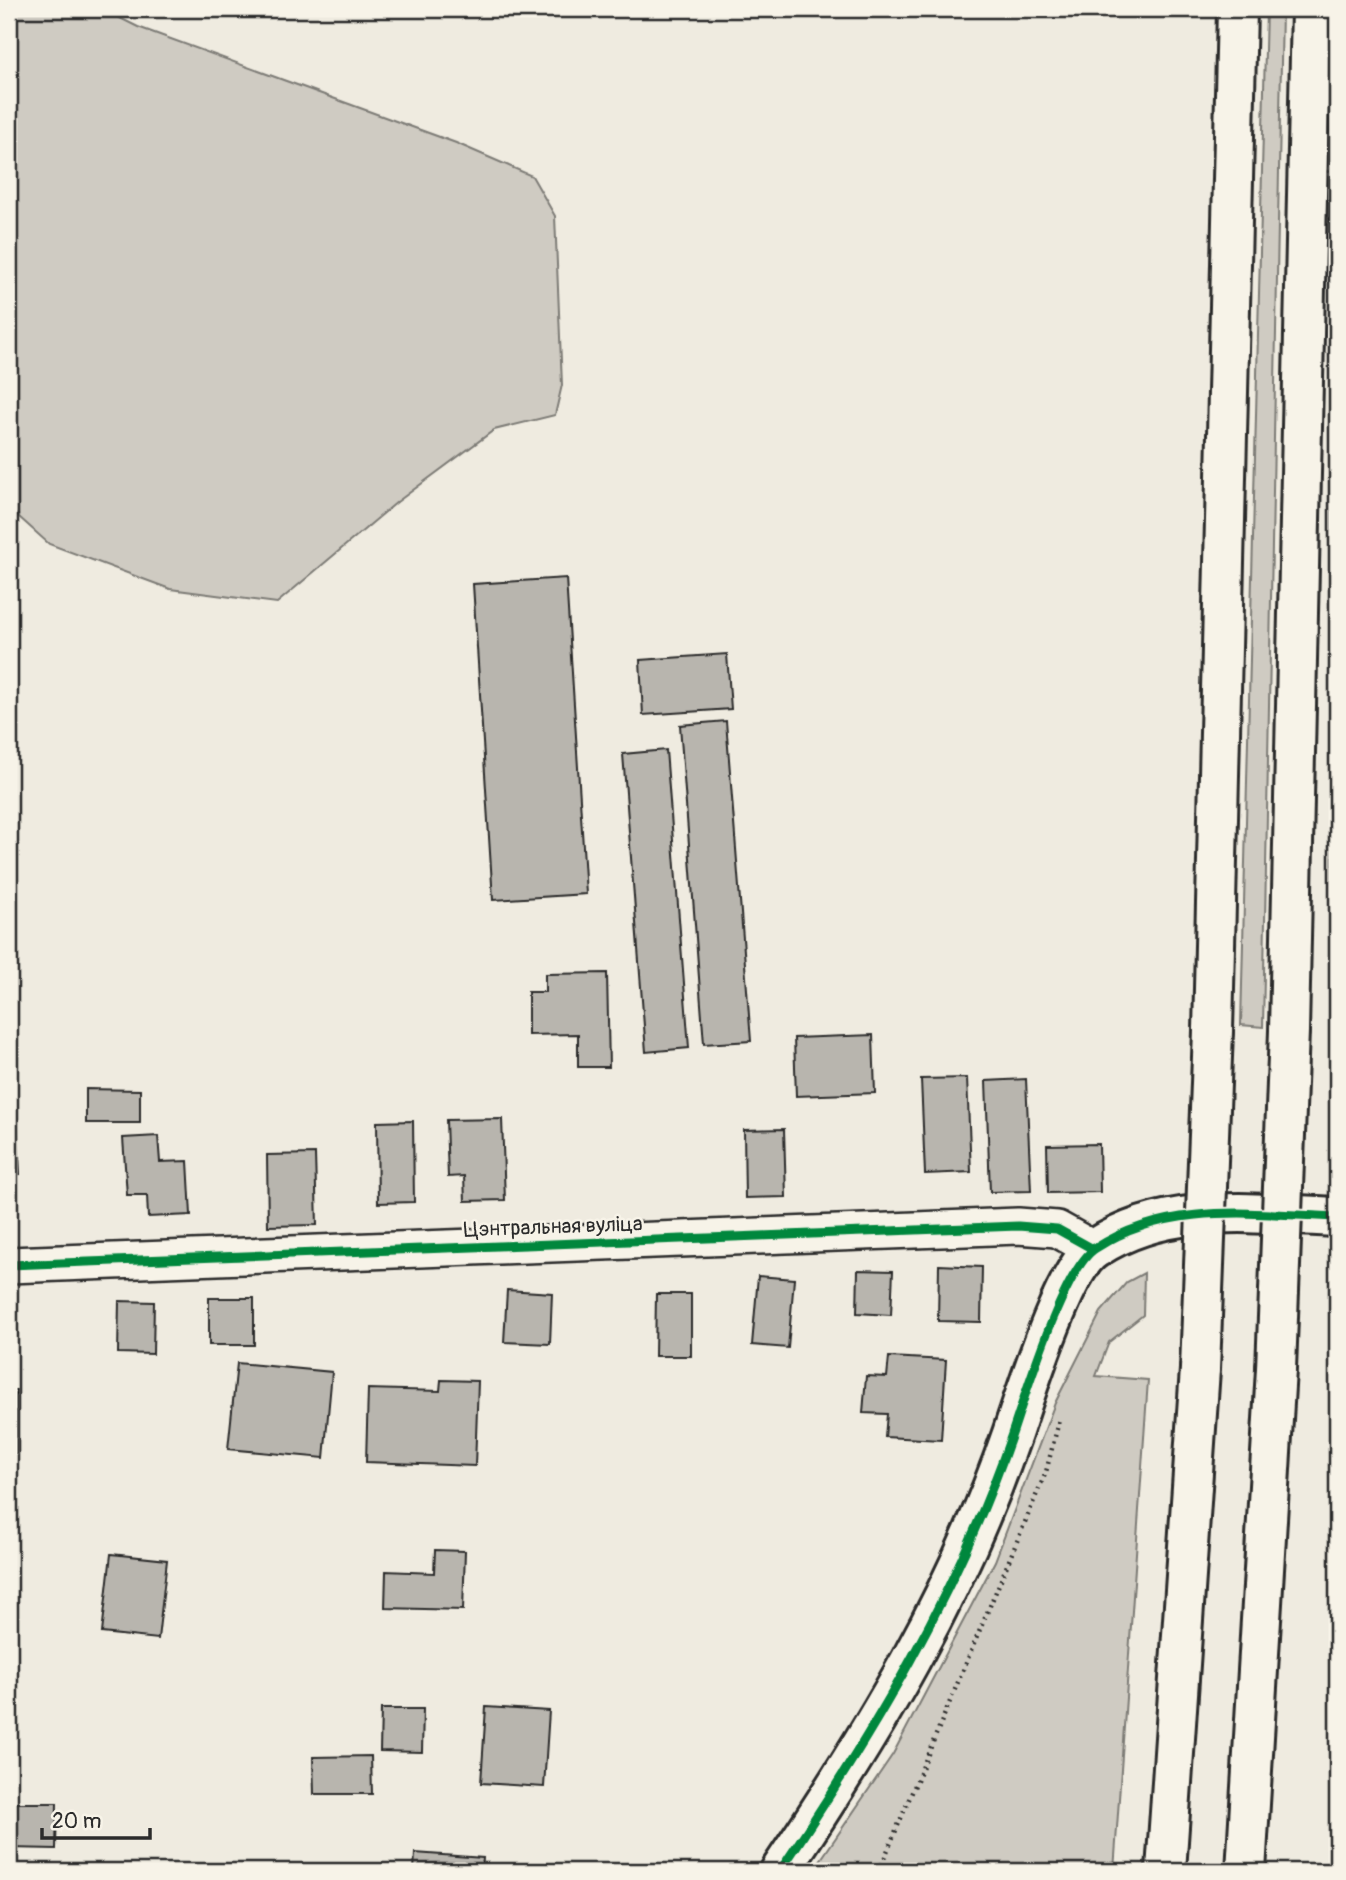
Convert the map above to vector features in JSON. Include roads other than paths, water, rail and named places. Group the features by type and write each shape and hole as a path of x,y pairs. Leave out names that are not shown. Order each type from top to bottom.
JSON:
{"main road":[{"path":"1166,1871 1200,1368 1213,1031 1237,9"},
{"path":"1246,1871 1276,1368 1289,1031 1311,9"},
{"path":"780,1871 861,1751 918,1649 987,1506 1045,1339 1068,1285 1093,1249 1144,1225 1193,1213 1337,1217"}],"street":[{"name":"Цэнтральная вуліца","path":"9,1265 1018,1226 1057,1230 1093,1249"}]}
